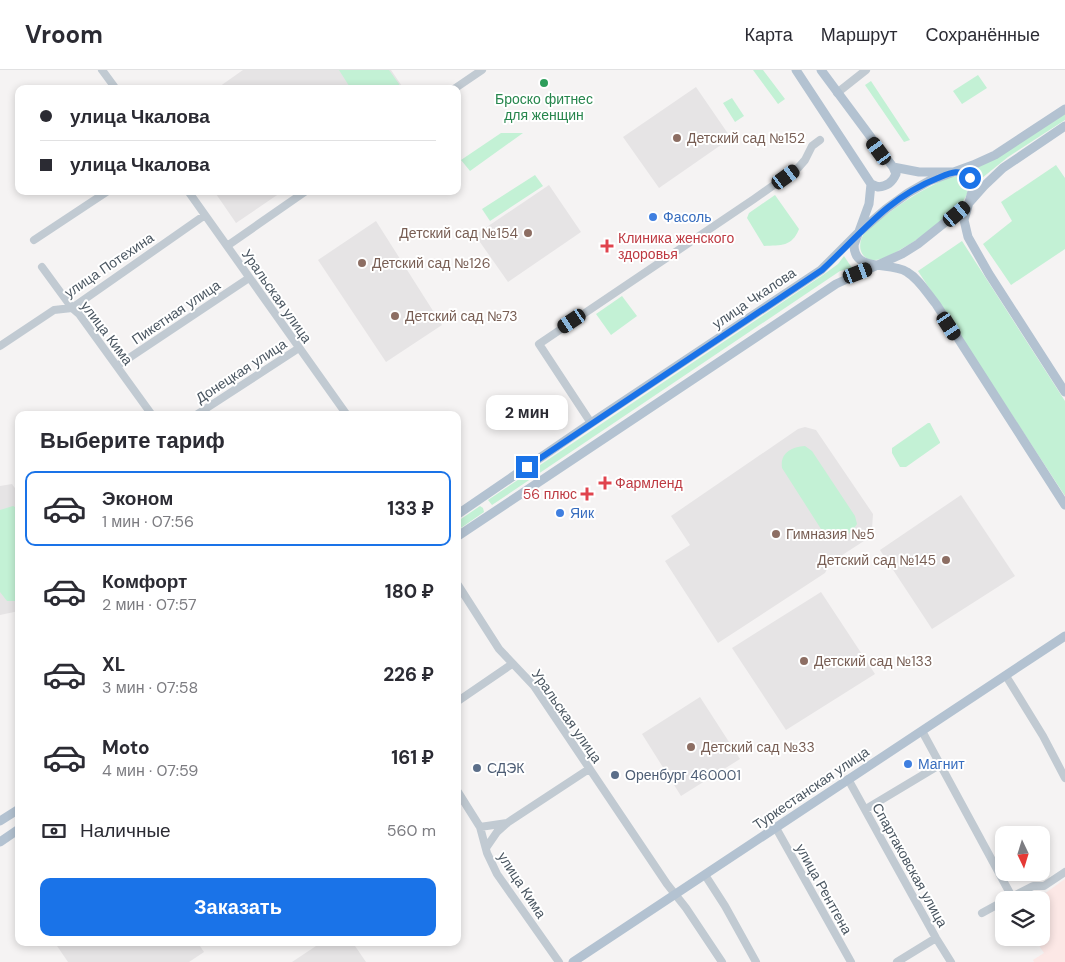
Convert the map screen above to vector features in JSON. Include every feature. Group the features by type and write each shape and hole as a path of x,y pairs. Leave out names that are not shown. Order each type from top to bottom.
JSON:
{"main road":[{"path":"796,70 871,184 878,187 886,186 896,174 893,167 821,70"},
{"name":"улица Чкалова","path":"461,512 822,270 857,234 908,193 929,181 994,155 1065,109"},
{"path":"461,534 836,284 879,265 918,244 968,204 1004,168 1065,126"},
{"path":"893,167 913,172 961,172 966,174 972,183 973,194 964,220 968,237 989,274 1065,392"},
{"path":"871,184 869,204 857,234 854,251 858,258 863,263 891,266 907,272 923,287 936,304 1065,505"},
{"path":"481,498 491,513"},
{"name":"Туркестанская улица","path":"573,962 1065,636"},
{"path":"0,821 15,811"},
{"path":"0,842 15,832"}],"street":[{"path":"102,70 113,85"},
{"path":"460,85 482,70"},
{"path":"837,93 866,70"},
{"path":"591,423 538,344 774,186 798,168 805,160 812,146 820,140"},
{"path":"34,240 102,195"},
{"name":"Уральская улица","path":"191,195 342,411"},
{"path":"227,246 300,195"},
{"name":"улица Потехина","path":"0,346 54,310 72,308 205,215"},
{"name":"улица Кима","path":"42,267 72,308 79,314 149,411"},
{"name":"Пикетная улица","path":"117,366 249,278"},
{"name":"Донецкая улица","path":"202,411 299,348"},
{"name":"Уральская улица","path":"461,590 499,649 534,686 674,895 686,908 722,962"},
{"path":"461,699 512,664"},
{"path":"1006,676 1043,736 1065,778"},
{"path":"922,730 941,764 1003,891"},
{"path":"866,809 941,764"},
{"path":"486,848 497,832 507,823 589,768"},
{"name":"Спартаковская улица","path":"848,779 951,962"},
{"name":"улица Кима","path":"461,797 480,827 492,865 559,962"},
{"path":"480,827 507,823"},
{"name":"улица Рентгена","path":"776,828 851,962"},
{"path":"1023,891 1033,886 1044,886 1065,872"},
{"path":"705,875 725,906 756,962"},
{"path":"982,914 995,906"},
{"path":"898,962 936,938"}],"shaded area":[{"path":"243,70 391,70 401,85 222,85"},
{"name":"Детский сад №152","path":"696,87 731,138 659,188 623,137"},
{"name":"Детский сад №154","path":"549,185 581,232 508,282 475,235"},
{"path":"217,195 277,195 236,223"},
{"path":"376,221 442,325 386,362 318,260"},
{"name":"Гимназия №5","path":"805,427 816,430 873,514 872,529 867,539 830,563 825,573 718,643 665,561 690,545 671,516 798,429"},
{"path":"12,484 15,488 15,612 0,615 0,486"},
{"name":"Детский сад №145","path":"961,495 1015,576 932,629 880,550"},
{"name":"Детский сад №133","path":"821,592 875,674 786,730 732,648"},
{"name":"Детский сад №33","path":"700,697 740,759 681,796 642,734"},
{"path":"1065,879 1065,962 1034,962 1033,960 1044,953 1039,946 1050,946 1050,891 1048,891"},
{"path":"57,946 200,946 204,952 189,962 68,962"},
{"path":"316,946 355,946 366,962 292,962"}],"green space":[{"path":"339,70 389,70 399,84 399,85 348,85"},
{"path":"753,70 763,70 785,99 778,104"},
{"path":"978,75 987,88 962,104 953,91"},
{"path":"871,81 910,140 904,142 865,85"},
{"path":"732,98 744,116 735,122 723,103"},
{"path":"1065,112 1065,120 1008,157 982,178 976,168 999,156"},
{"path":"501,133 523,133 470,171 461,160"},
{"path":"1056,165 1065,178 1065,249 1011,285 983,244 1012,221 1001,202"},
{"path":"535,175 543,186 490,221 482,209"},
{"path":"951,177 958,177 967,183 968,189 965,198 951,214 927,233 890,255 874,260 864,256 860,248 860,242 866,231 907,200 928,187"},
{"path":"775,195 799,229 793,239 785,244 764,246 747,218 749,213"},
{"path":"962,241 1065,401 1065,496 918,271"},
{"path":"844,256 852,268 840,271 492,505 488,500 823,275 838,264"},
{"path":"622,296 637,316 611,335 596,314"},
{"path":"930,423 940,443 906,467 900,467 892,453 892,448"},
{"path":"805,446 812,451 855,516 857,524 851,532 841,538 828,540 782,468 783,458 791,449"},
{"path":"480,506 483,508 484,512 461,528 461,519"},
{"path":"15,507 15,601 7,601 0,592 0,510"}],"place":[{"name":"Броско фитнес для женщин","path":"544,83"},
{"name":"Детский сад №152","path":"677,138"},
{"name":"Фасоль","path":"653,217"},
{"name":"Детский сад №154","path":"528,233"},
{"name":"Клиника женского здоровья","path":"607,246"},
{"name":"Детский сад №126","path":"362,263"},
{"name":"Детский сад №73","path":"395,316"},
{"name":"Фармленд","path":"605,483"},
{"name":"56 плюс","path":"587,494"},
{"name":"Яик","path":"560,513"},
{"name":"Гимназия №5","path":"776,534"},
{"name":"Детский сад №145","path":"946,560"},
{"name":"Детский сад №133","path":"804,661"},
{"name":"Детский сад №33","path":"691,747"},
{"name":"Магнит","path":"908,764"},
{"name":"СДЭК","path":"477,768"},
{"name":"Оренбург 460001","path":"615,775"}],"route":[{"path":"527,467 822,270 857,234 908,193 929,181 952,172 961,172 970,178"}]}
